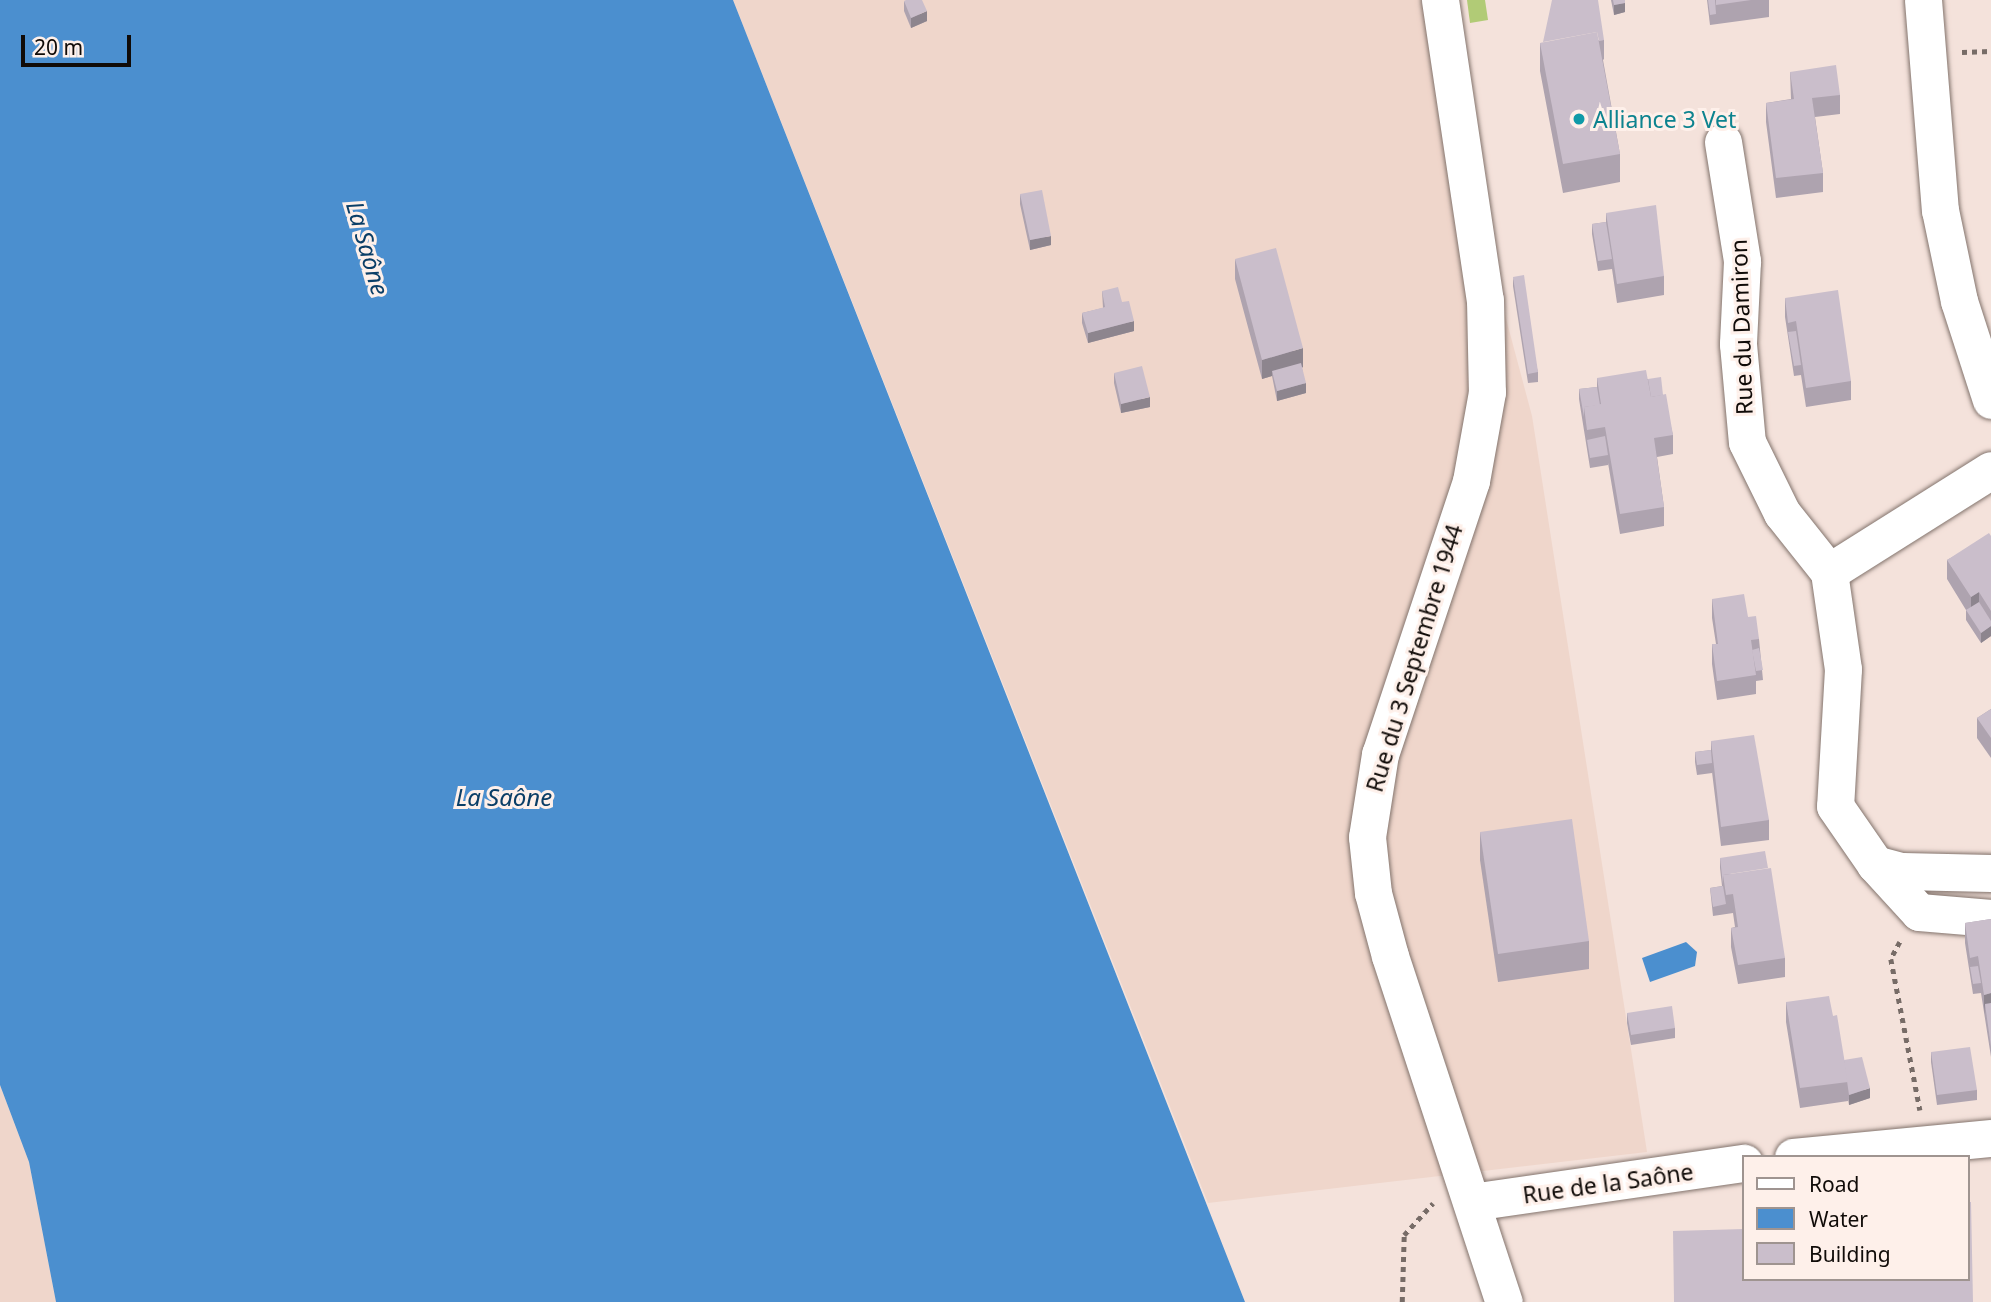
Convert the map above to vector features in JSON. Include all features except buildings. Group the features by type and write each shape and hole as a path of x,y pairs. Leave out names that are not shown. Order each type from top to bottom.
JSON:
{"street":[{"name":"Rue du 3 Septembre 1944","path":"1440,0 1485,300 1487,392 1471,481 1376,768 1367,837 1373,893 1454,1201 1504,1302"},
{"path":"1923,0 1940,210 1959,301 1991,400"},
{"name":"Rue du Damiron","path":"1723,142 1742,261 1738,344 1747,442 1782,513 1829,572"},
{"path":"1991,470 1829,572 1843,669 1835,806 1875,864 1919,912 1991,918"},
{"path":"1875,864 1902,872 1991,873"},
{"path":"1811,1155 1991,1138"},
{"name":"Rue de la Saône","path":"1454,1201 1742,1163"}],"path":[{"path":"1919,912 1891,958 1897,1007 1927,1142"},
{"path":"1402,1302 1404,1235 1454,1201"}],"shaded area":[{"path":"733,0 1421,0 1532,416 1647,1152 1208,1203"},
{"path":"0,1085 29,1162 56,1302 0,1302"}],"green space":[{"path":"1467,0 1485,0 1488,20 1470,23"}],"water":[{"name":"La Saône","path":"0,0 733,0 1245,1302 56,1302 29,1162 0,1085"},
{"path":"1686,942 1697,952 1695,966 1650,982 1642,958"}],"place":[{"name":"Alliance 3 Vet","path":"1579,119"}]}
